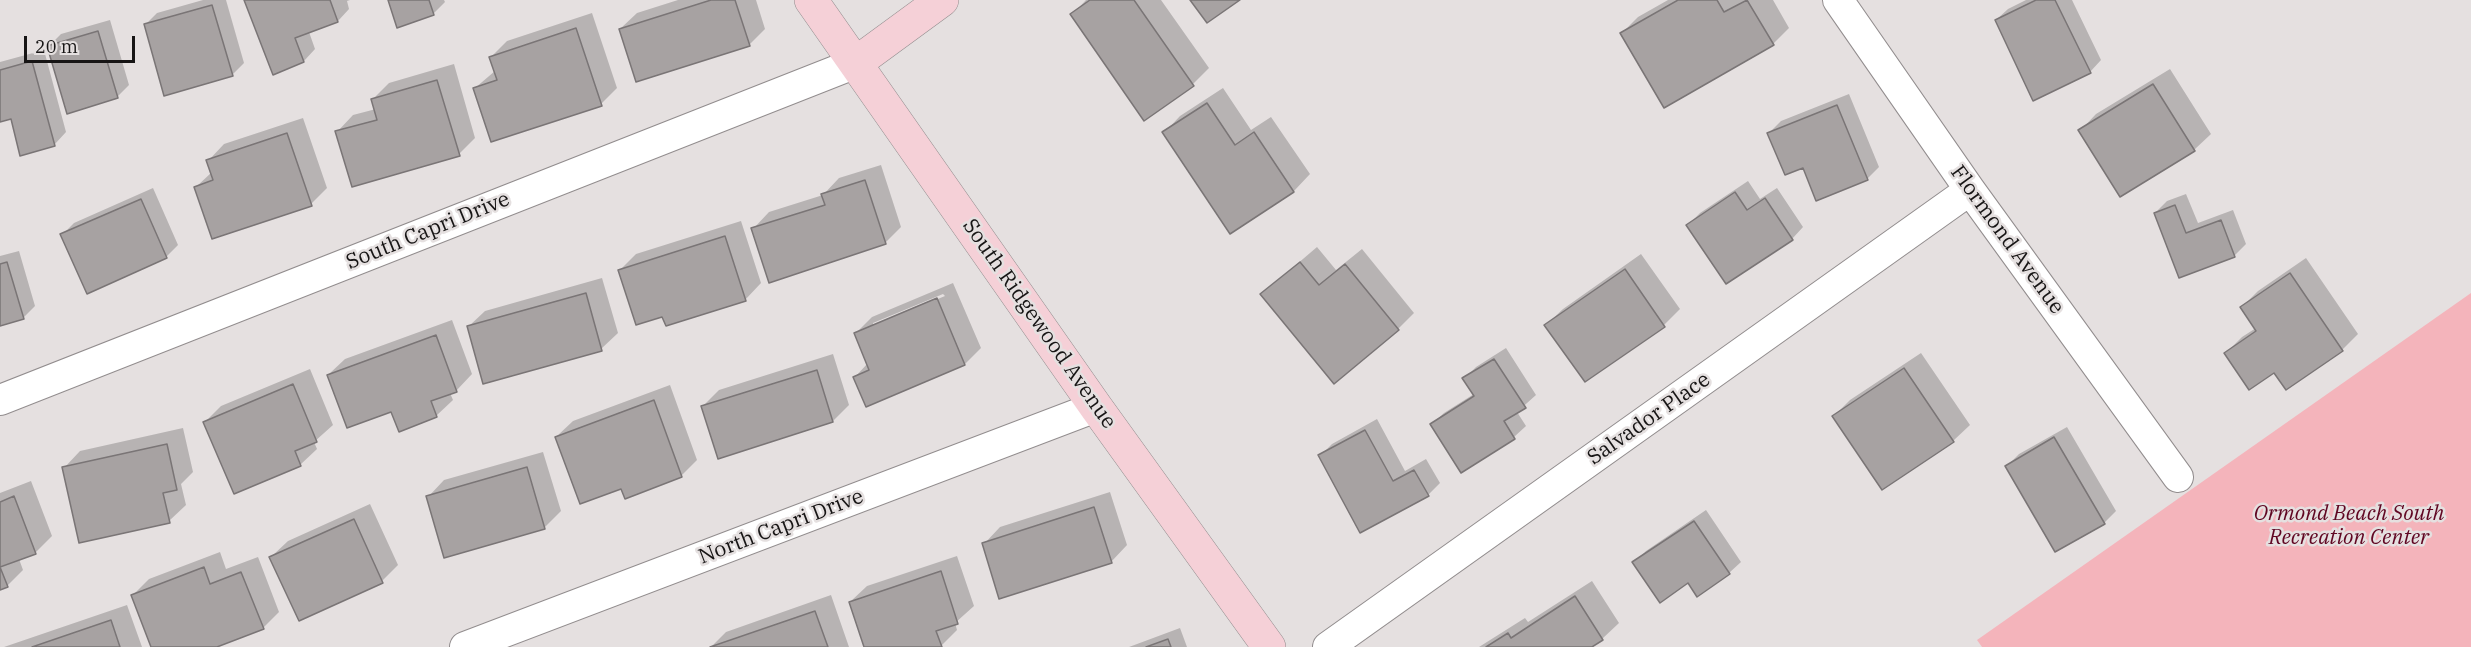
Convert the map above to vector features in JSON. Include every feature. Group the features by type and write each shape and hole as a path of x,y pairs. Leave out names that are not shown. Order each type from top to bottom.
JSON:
{"street":[{"name":"South Ridgewood Avenue","path":"811,0 1096,407 1269,647"},
{"path":"856,63 942,0"},
{"name":"Flormond Avenue","path":"1838,0 1970,190 2178,477"},
{"name":"South Capri Drive","path":"0,400 856,63"},
{"name":"Salvador Place","path":"1328,647 1970,190"},
{"name":"North Capri Drive","path":"465,647 1096,407"}],"green space":[{"name":"Ormond Beach South Recreation Center","path":"2471,293 2471,647 1982,647 1977,640"}],"building":[{"path":"244,0 330,0 338,22 295,38 304,62 273,75"},
{"path":"388,0 429,0 434,15 397,28"},
{"path":"711,0 735,0 750,46 636,82 619,29"},
{"path":"1090,0 1134,0 1194,86 1144,121 1070,14"},
{"path":"1190,0 1240,0 1207,23"},
{"path":"1678,0 1717,0 1724,12 1747,0 1774,45 1664,108 1620,33"},
{"path":"2036,0 2055,0 2091,73 2033,101 1995,20"},
{"path":"212,5 233,76 164,96 144,24"},
{"path":"576,28 602,106 491,142 473,88 497,80 489,57"},
{"path":"98,31 118,98 67,114 47,46"},
{"path":"32,61 55,146 20,156 11,119 0,122 0,70"},
{"path":"437,80 460,156 352,187 335,131 377,120 371,99"},
{"path":"2153,84 2195,151 2120,197 2078,130"},
{"path":"1207,103 1235,145 1254,132 1294,192 1230,234 1162,132"},
{"path":"1837,105 1868,180 1816,201 1803,168 1785,175 1767,133"},
{"path":"287,133 312,206 212,239 194,187 213,180 206,160"},
{"path":"865,180 886,244 769,283 751,228 825,205 821,194"},
{"path":"1735,192 1747,210 1765,198 1793,240 1726,284 1686,225"},
{"path":"141,199 167,258 87,294 60,234"},
{"path":"2175,205 2186,233 2221,220 2235,257 2179,278 2154,213"},
{"path":"725,236 746,301 666,326 662,317 636,325 618,270"},
{"path":"7,262 24,319 0,326 0,264"},
{"path":"1300,262 1319,285 1345,264 1399,330 1334,384 1260,294"},
{"path":"1625,269 1665,327 1585,382 1544,325"},
{"path":"2290,273 2343,351 2286,390 2274,373 2249,390 2224,353 2256,331 2240,307"},
{"path":"586,293 602,351 483,384 467,326"},
{"path":"937,298 965,365 866,407 853,377 869,370 854,333"},
{"path":"436,335 457,392 431,401 437,417 399,432 391,412 347,428 327,375"},
{"path":"1494,359 1526,408 1504,421 1515,439 1461,473 1430,424 1474,396 1462,378"},
{"path":"1904,368 1954,442 1882,490 1832,416"},
{"path":"817,370 833,422 718,459 701,406"},
{"path":"293,384 317,442 295,451 301,466 234,494 203,422"},
{"path":"654,400 682,477 625,499 621,489 580,504 555,437"},
{"path":"1365,430 1393,481 1414,470 1429,496 1360,533 1318,455"},
{"path":"2054,437 2105,524 2055,552 2005,466"},
{"path":"167,444 177,490 163,493 170,523 79,543 62,467"},
{"path":"527,467 545,529 444,558 426,496"},
{"path":"14,496 36,554 0,567 0,502"},
{"path":"1094,507 1112,563 999,599 982,543"},
{"path":"354,519 383,583 299,621 269,557"},
{"path":"1694,521 1730,574 1697,597 1688,583 1660,603 1632,562"},
{"path":"0,567 8,587 0,590"},
{"path":"204,567 210,584 241,572 264,629 217,647 151,647 131,595"},
{"path":"941,571 958,624 936,631 942,647 864,647 849,602"},
{"path":"1575,596 1603,640 1592,647 1486,647 1508,633 1511,638"},
{"path":"815,611 828,647 710,647"},
{"path":"111,620 120,647 32,647"},
{"path":"1168,639 1171,647 1146,647"}]}
